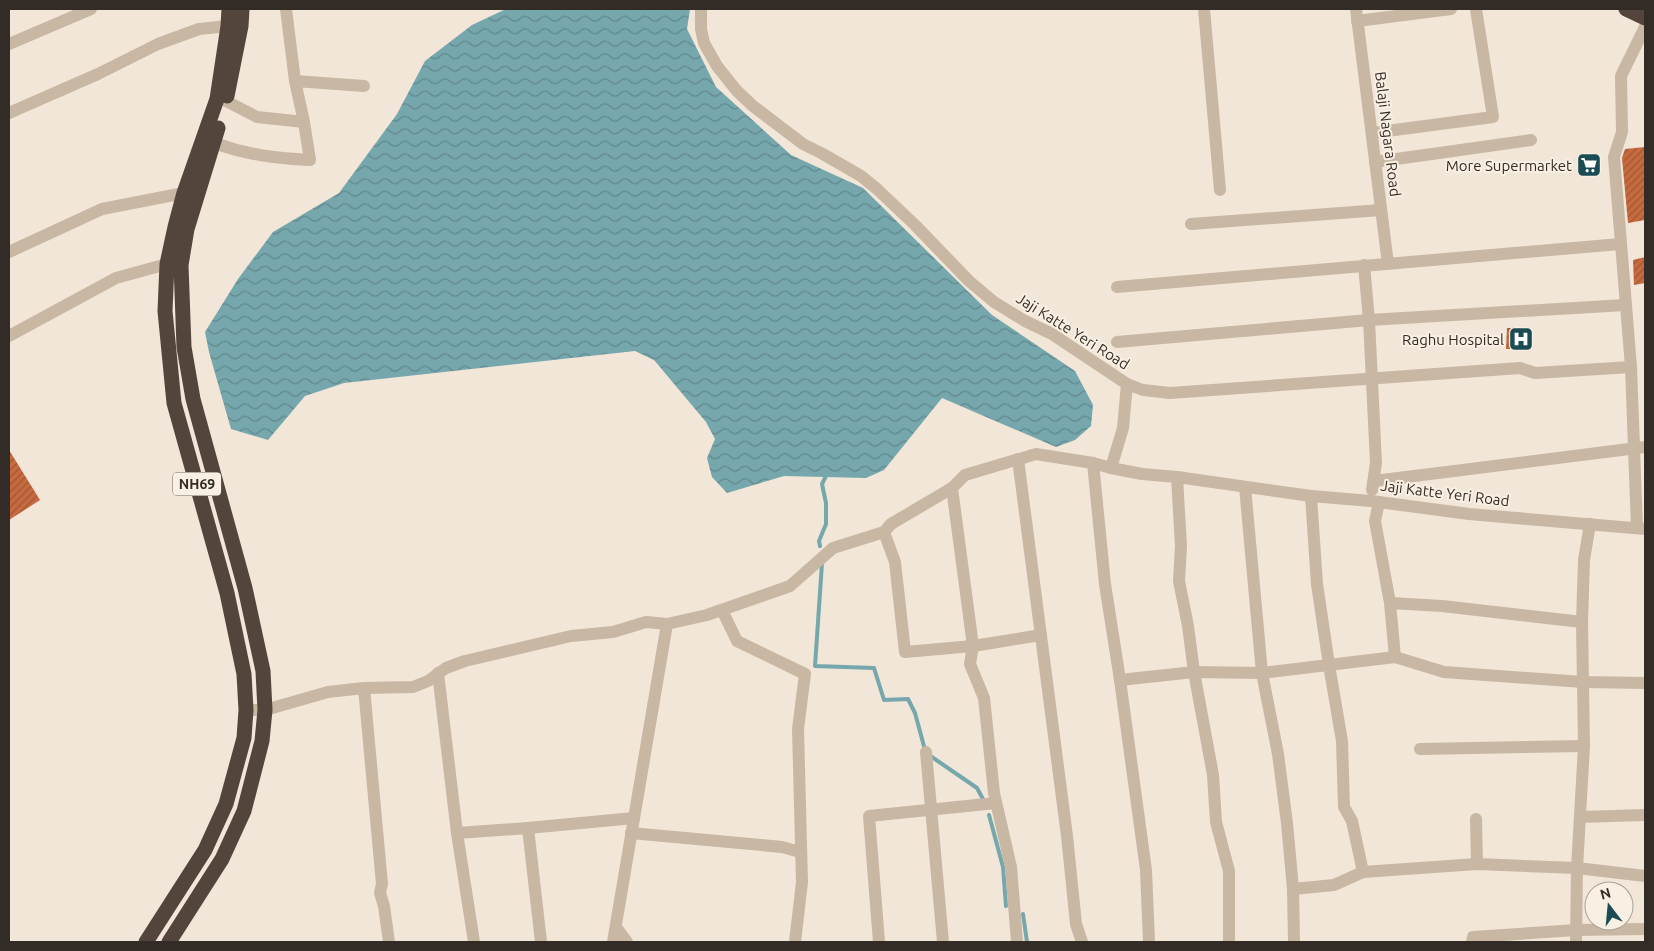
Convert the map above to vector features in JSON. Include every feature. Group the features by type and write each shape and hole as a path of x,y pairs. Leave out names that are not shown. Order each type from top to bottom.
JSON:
{"highway":[{"name":"NH69","path":"146,942 205,850 226,804 244,738 246,710 244,674 227,593 174,403 166,311 167,264 184,193 217,99 229,9"},
{"name":"NH69","path":"169,942 222,859 244,811 262,741 265,710 263,671 245,588 193,399 184,347 181,265 187,229 226,101 241,26 242,9"},
{"path":"1626,9 1645,18"}],"street":[{"path":"9,44 91,9"},
{"path":"214,143 236,151 270,158 310,160 295,81 286,9"},
{"name":"Jaji Katte Yeri Road","path":"701,9 701,29 704,43 717,66 737,91 753,106 804,144 861,176 915,225 968,281 994,302 1024,321 1052,334 1128,384 1122,428 1111,468 1142,474 1311,496 1375,501 1469,514 1641,528 1640,448 1620,244 1614,157 1622,132 1621,76 1645,27"},
{"path":"1204,9 1220,190"},
{"path":"1356,15 1451,9"},
{"path":"1372,133 1493,118 1476,9"},
{"name":"Balaji Nagara Road","path":"1356,15 1388,264"},
{"path":"9,112 98,74 158,44 199,29 228,26"},
{"path":"295,81 364,86"},
{"path":"226,101 257,117 304,122"},
{"path":"1375,162 1531,140"},
{"path":"9,252 102,209 184,193"},
{"path":"1191,224 1381,210"},
{"path":"1117,286 1620,244"},
{"path":"9,336 116,278 167,264"},
{"path":"1364,265 1369,320 1376,463 1374,482 1375,521 1390,603 1395,656"},
{"name":"Jaji Katte Yeri Road","path":"1117,342 1369,320 1626,305"},
{"path":"1128,384 1143,390 1170,393 1520,368 1535,373 1631,367"},
{"path":"1374,482 1640,448"},
{"path":"246,710 265,710 328,692 364,688 412,687 428,681 446,668 465,661 571,636 613,632 646,622 667,624 722,610 790,586 833,548 884,532 891,524 952,488 965,474 1018,459 1036,454 1093,463 1111,468"},
{"path":"1018,459 1068,845 1076,924 1082,942"},
{"path":"1093,463 1105,584 1146,870 1149,942"},
{"path":"1176,477 1181,546 1179,581 1213,775 1216,822 1229,871 1229,942"},
{"path":"1245,487 1262,673 1278,754 1293,889 1294,942"},
{"path":"952,488 973,646 970,664 984,698 994,793 1010,867 1017,942"},
{"path":"1311,496 1317,584 1342,741 1344,807 1352,821 1363,872"},
{"path":"1576,936 1577,868 1584,746 1582,622 1584,560 1590,524"},
{"path":"884,532 895,562 905,652 973,646 1041,635"},
{"path":"1390,603 1442,606 1582,622"},
{"path":"722,610 737,641 805,674 798,728 802,882 795,942"},
{"path":"613,942 667,624"},
{"path":"1120,680 1194,672 1262,673 1395,656 1444,672 1583,682 1645,682"},
{"path":"438,673 457,833 474,942"},
{"path":"364,688 382,884 380,893 384,906 389,942"},
{"path":"1420,749 1584,746"},
{"path":"926,752 943,942"},
{"path":"878,942 869,816 996,803"},
{"path":"1580,817 1645,815"},
{"path":"457,833 634,818"},
{"path":"1476,819 1477,864"},
{"path":"528,828 541,942"},
{"path":"631,833 782,847 800,852"},
{"path":"1293,889 1334,885 1363,872 1477,864 1577,868 1645,876"},
{"path":"616,927 627,942"},
{"path":"1472,942 1473,938 1576,936 1645,930"}],"water":[{"path":"506,9 690,9 687,29 716,87 791,155 863,188 992,315 1075,371 1093,405 1091,426 1075,440 1056,447 942,398 884,470 866,478 784,476 727,493 712,477 707,458 715,439 706,422 654,360 635,351 344,383 305,396 268,440 231,429 205,332 238,279 273,232 339,193 397,114 425,61 472,25"}],"building":[{"path":"1645,147 1645,220 1628,223 1622,158 1625,149"},
{"path":"1645,257 1645,283 1634,285 1633,260"},
{"path":"1507,328 1528,328 1528,349 1506,349"},
{"path":"9,450 40,500 9,520"}],"waterway":[{"path":"820,546 819,541 826,524 826,503 822,484 827,474"},
{"path":"822,563 815,666 874,668 884,700 908,699 915,713 925,750"},
{"path":"929,755 977,788 984,801"},
{"path":"989,815 1003,867 1006,906"},
{"path":"1023,914 1027,942"}],"place":[{"name":"More Supermarket","path":"1589,165"},
{"name":"Raghu Hospital","path":"1521,339"}]}
